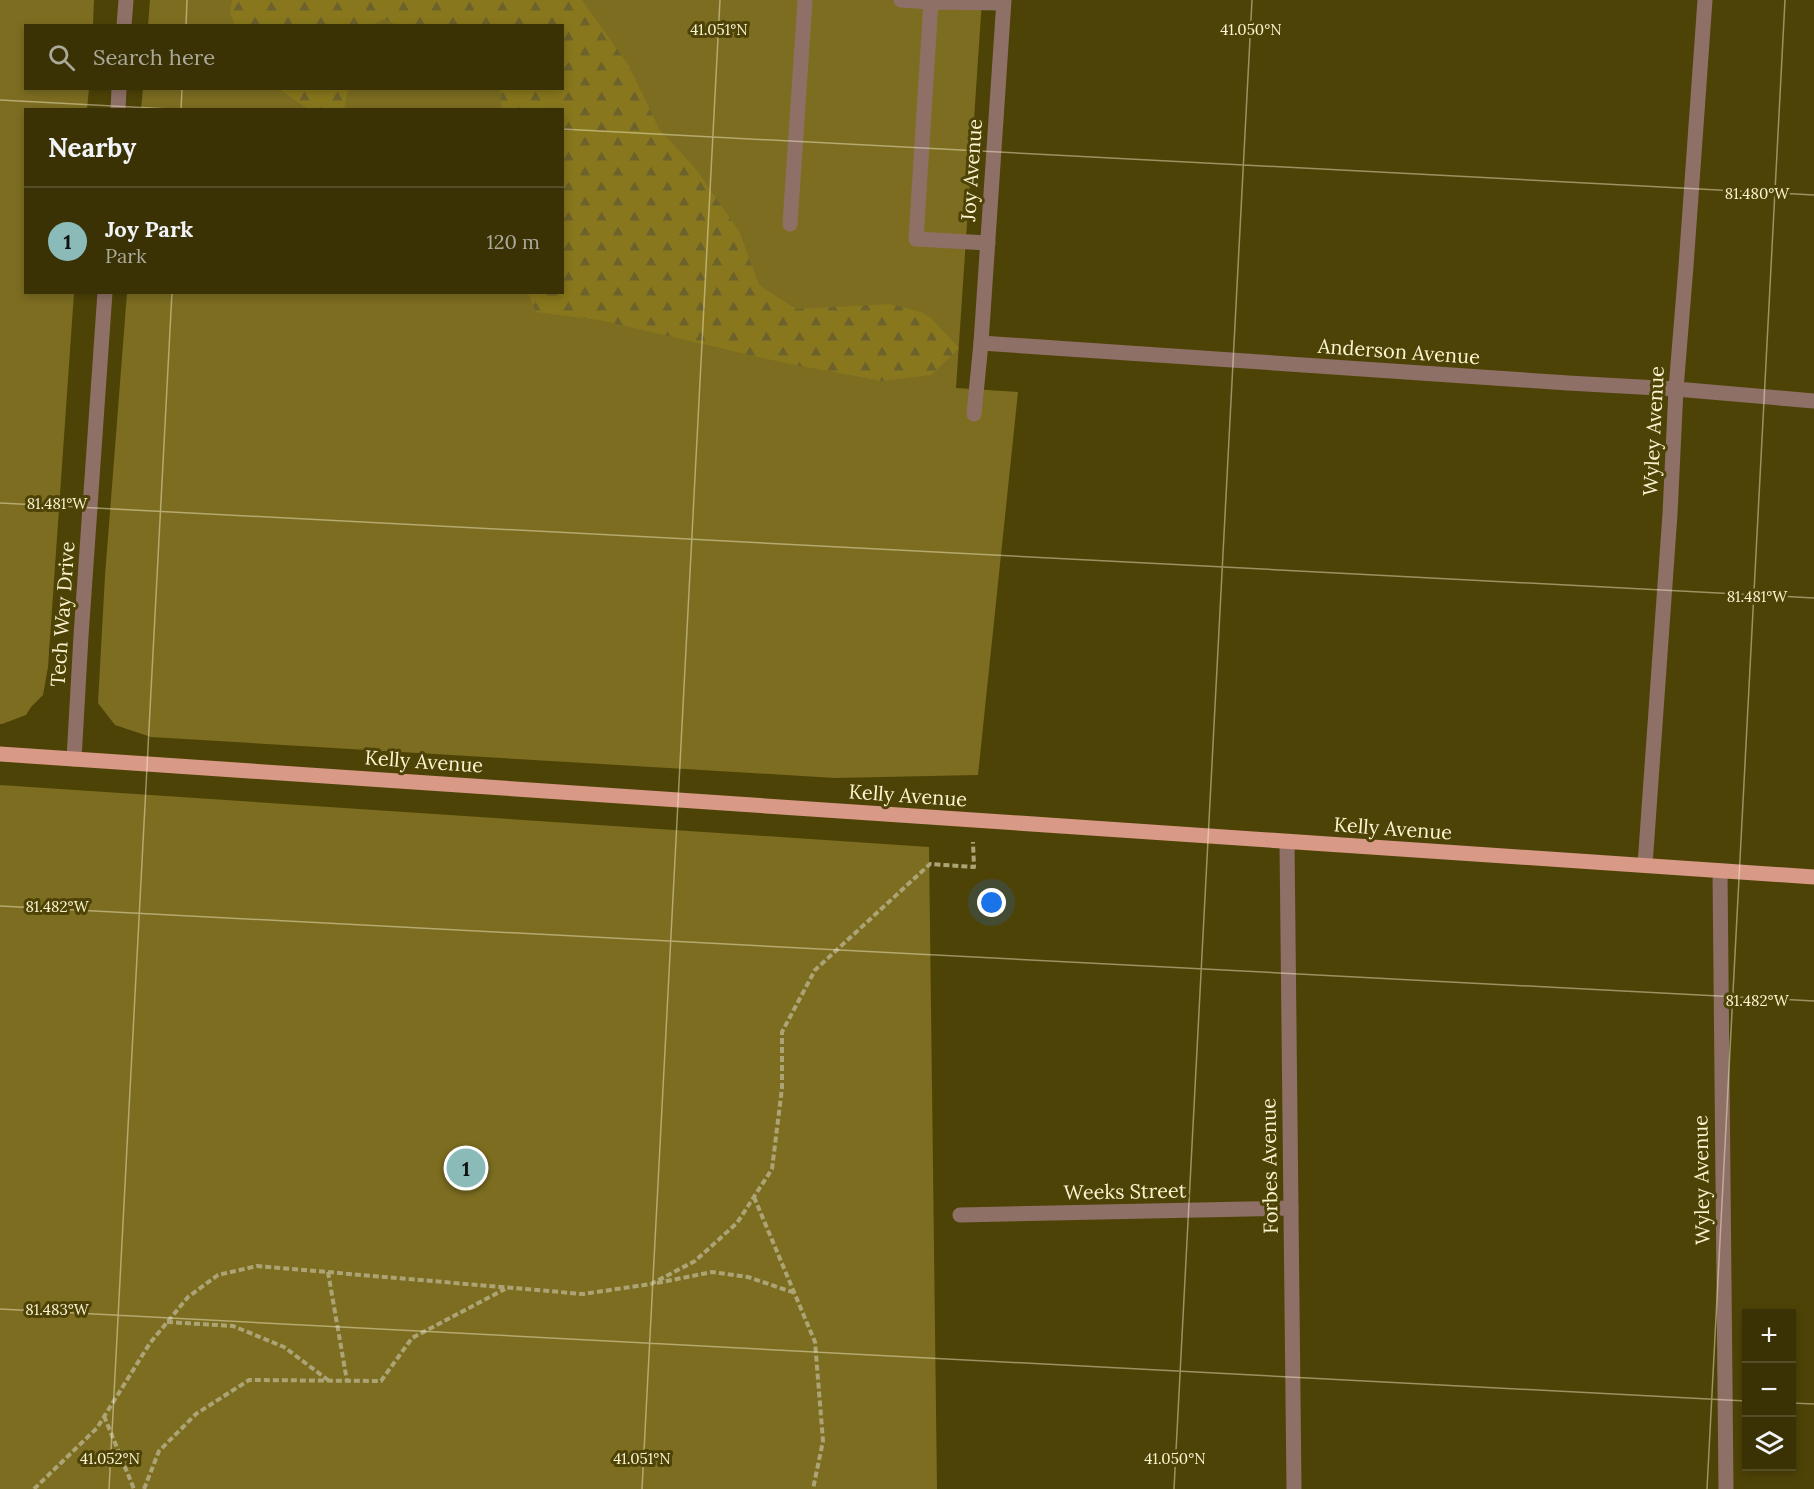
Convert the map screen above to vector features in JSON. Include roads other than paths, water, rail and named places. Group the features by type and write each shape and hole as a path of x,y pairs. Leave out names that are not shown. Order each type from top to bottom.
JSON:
{"main road":[{"name":"Kelly Avenue","path":"0,754 1814,877"}],"street":[{"path":"124,24 126,0"},
{"path":"790,224 805,0"},
{"path":"901,0 1003,2"},
{"name":"Wyley Avenue","path":"1645,865 1669,526 1676,389 1705,0"},
{"path":"931,2 916,239 988,243"},
{"name":"Joy Avenue","path":"974,414 981,343 1003,2"},
{"path":"118,108 119,90"},
{"name":"Tech Way Drive","path":"74,759 105,294"},
{"name":"Anderson Avenue","path":"981,343 1556,383 1676,389 1814,401"},
{"name":"Forbes Avenue","path":"1287,842 1294,1489"},
{"name":"Wyley Avenue","path":"1719,871 1726,1489"},
{"name":"Weeks Street","path":"960,1215 1291,1208"}],"place":[{"name":"Joy Park","path":"466,1168"}]}
